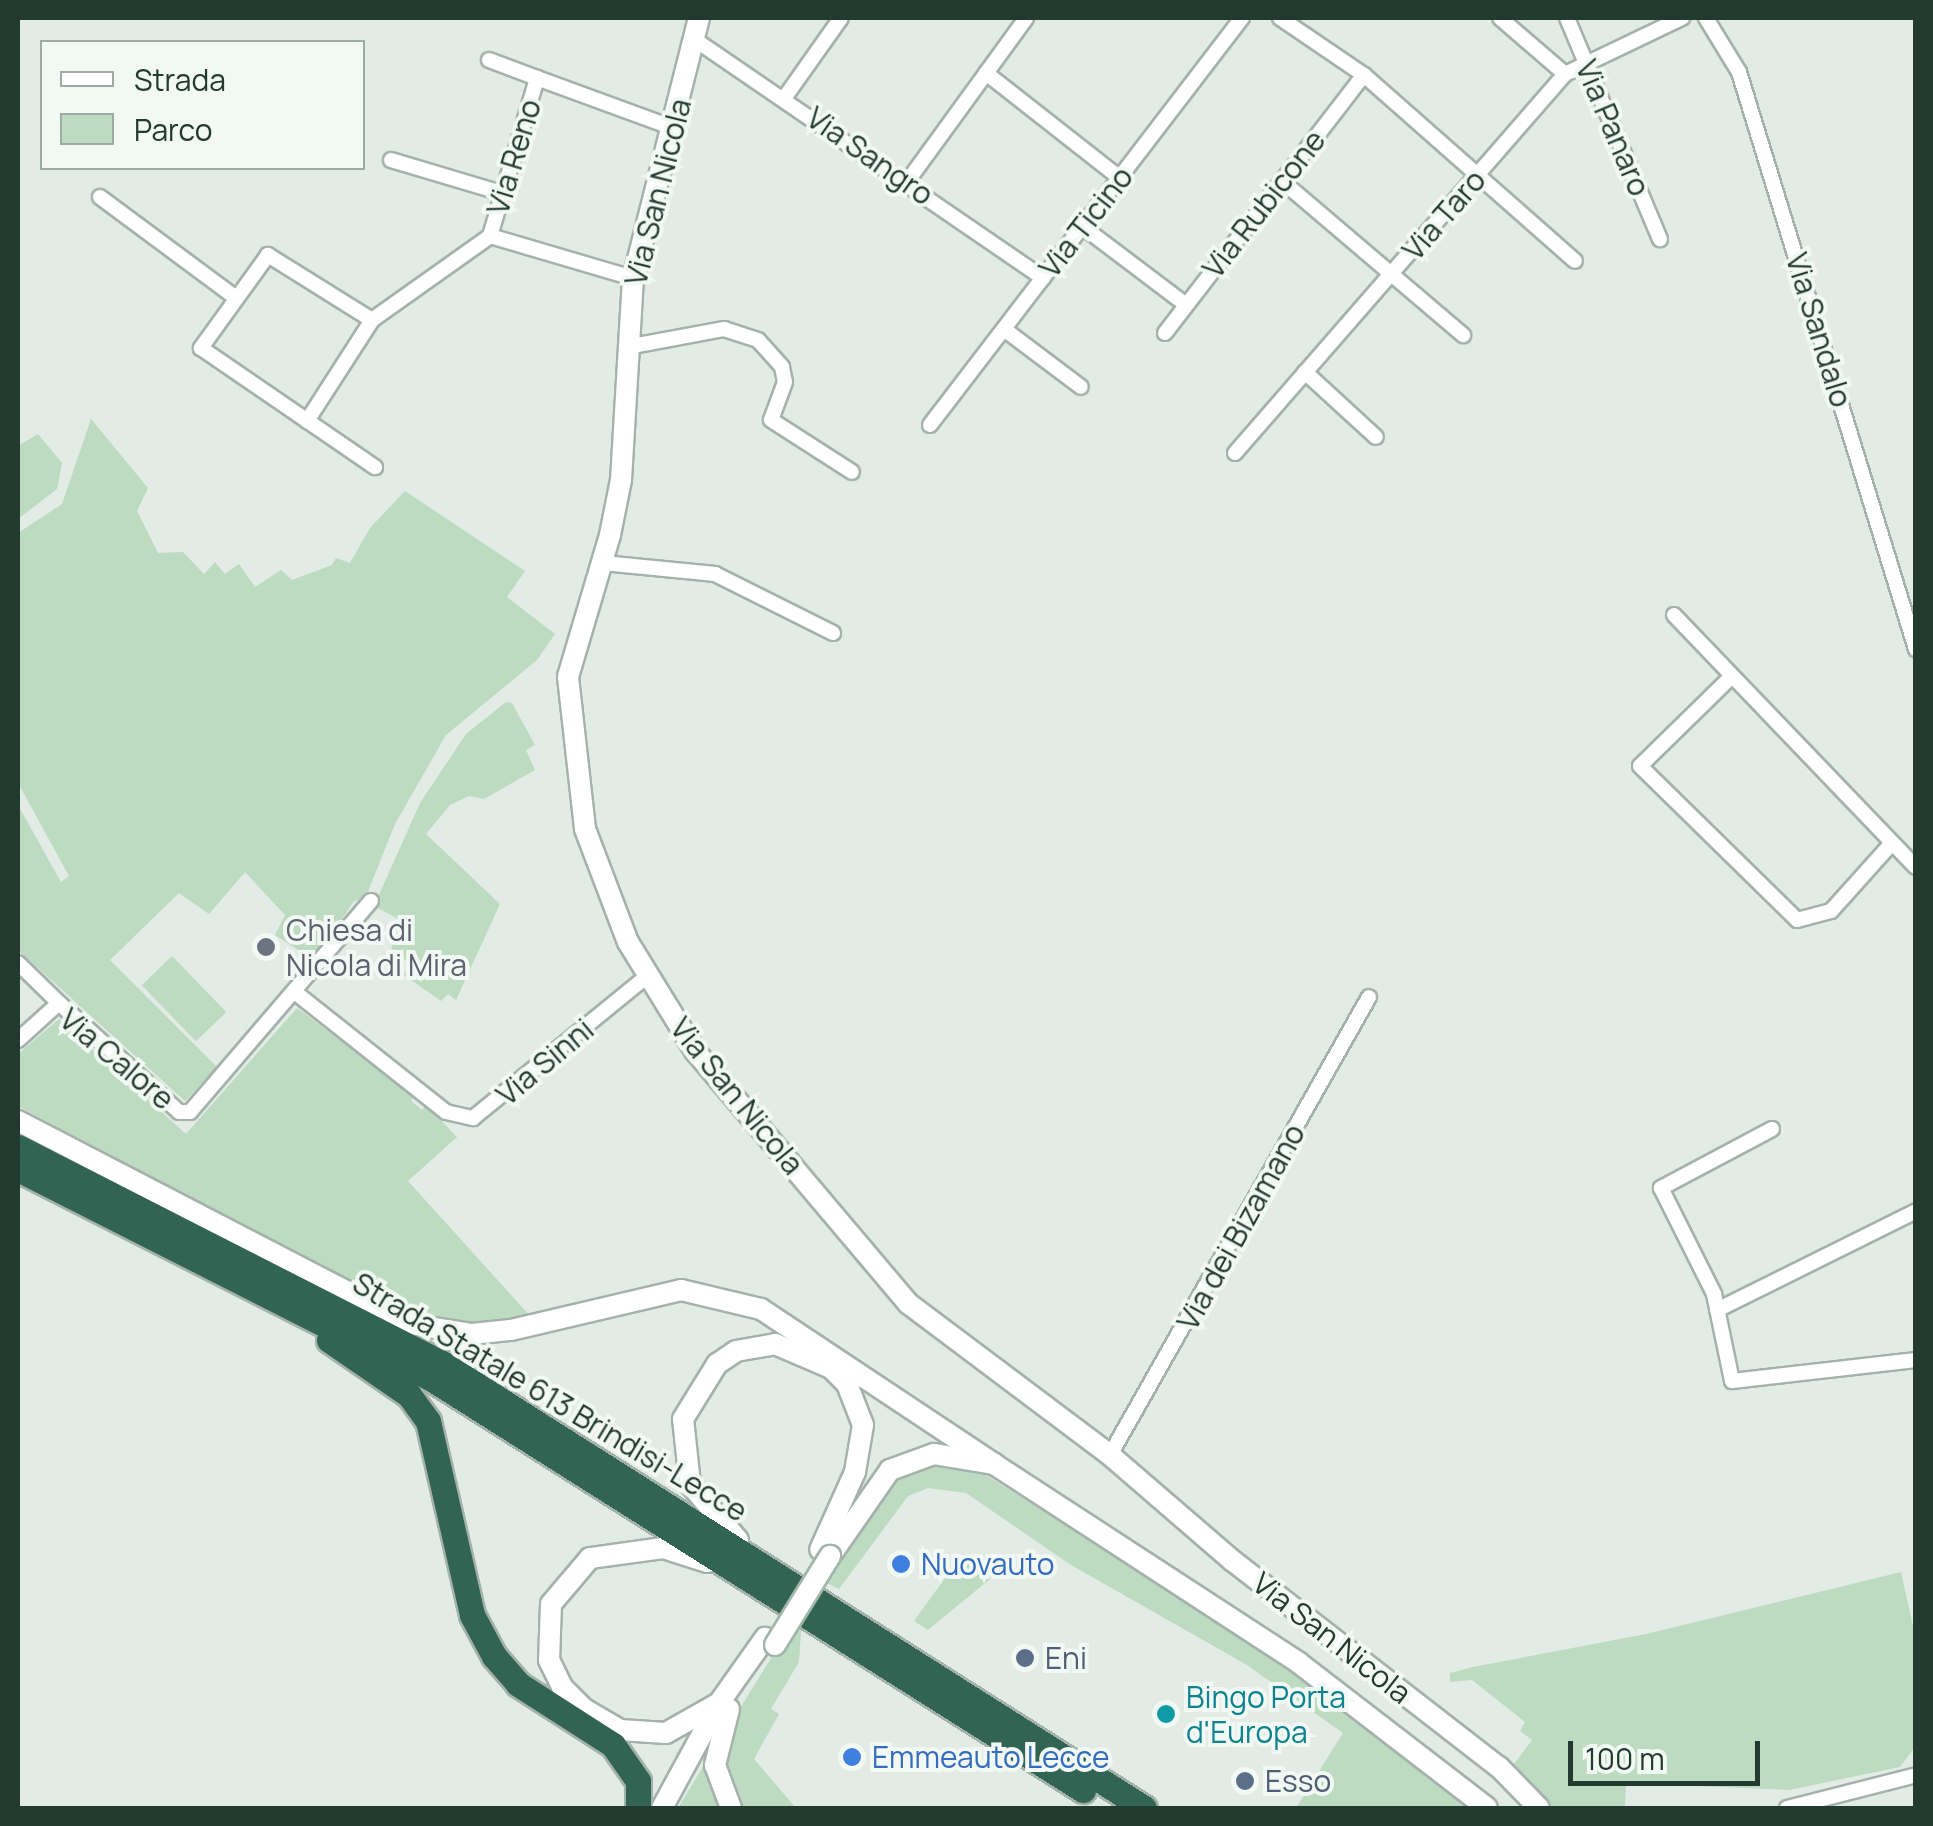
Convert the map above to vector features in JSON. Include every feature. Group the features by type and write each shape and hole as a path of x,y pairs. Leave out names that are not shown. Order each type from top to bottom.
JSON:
{"highway":[{"name":"Strada Statale 613 Brindisi-Lecce","path":"18,1147 442,1362 772,1584"},
{"name":"Strada Statale 613 Brindisi-Lecce","path":"18,1168 432,1379 772,1584"},
{"path":"158,1237 180,1256 320,1334 409,1395 428,1421 472,1615 494,1656 518,1684 612,1745 638,1781 638,1808"},
{"path":"772,1584 1112,1808"},
{"path":"772,1584 1144,1808"}],"street":[{"name":"Via San Nicola","path":"698,18 674,128 633,278 621,480 603,564 568,677 570,726 594,863 646,977 695,1052 909,1304 1110,1455 1233,1561 1499,1767 1539,1808"},
{"path":"785,97 841,18"},
{"path":"908,182 1026,18"},
{"name":"Via Ticino","path":"930,425 1242,18"},
{"path":"1280,18 1364,75 1574,260"},
{"path":"1500,18 1564,74"},
{"name":"Via Panaro","path":"1567,18 1660,239"},
{"name":"Via Taro","path":"1235,453 1564,74 1682,18"},
{"name":"Via Sandalo","path":"1706,18 1739,72 1916,650"},
{"name":"Via Sangro","path":"694,40 785,97 1043,278"},
{"name":"Via Reno","path":"489,60 674,128"},
{"path":"986,73 1120,178"},
{"name":"Via Rubicone","path":"1165,333 1364,75"},
{"name":"Via Reno","path":"490,236 537,78"},
{"path":"391,160 502,193"},
{"path":"1282,181 1464,335"},
{"path":"100,197 236,298"},
{"path":"1084,226 1186,305"},
{"path":"307,421 372,320 490,236 633,278"},
{"path":"372,320 277,255 268,254 201,348 375,467"},
{"path":"1004,328 1081,386"},
{"path":"627,347 724,329 758,340 782,367 785,382 771,420 852,472"},
{"path":"1305,372 1376,437"},
{"path":"603,564 715,574 833,633"},
{"path":"1674,616 1916,867"},
{"path":"1731,677 1640,766 1796,920 1831,911 1892,843"},
{"name":"Via Calore","path":"18,1040 59,1002 179,1112 190,1112 296,994 371,900"},
{"path":"18,962 59,1002"},
{"name":"Via Sinni","path":"296,994 446,1112 473,1118 646,977"},
{"name":"Via dei Bizamano","path":"1110,1455 1369,997"},
{"path":"18,1120 410,1324 472,1334 511,1330 680,1290 761,1309 848,1362 994,1464 1300,1663 1487,1808"},
{"path":"1772,1129 1660,1188 1717,1310 1732,1382 1916,1360"},
{"path":"1717,1310 1916,1211"},
{"path":"772,1584 706,1508 684,1462 689,1400 716,1364 736,1352 775,1344 816,1358 846,1384 857,1404 862,1447 825,1553"},
{"path":"825,1553 872,1452 868,1400 848,1362"},
{"path":"664,1808 724,1706 825,1553 890,1470 934,1454 994,1464"},
{"path":"724,1706 666,1733 645,1735 603,1722 562,1687 549,1660 551,1604 590,1558 636,1548 694,1555 772,1584"},
{"path":"724,1706 716,1764 731,1808"},
{"path":"1788,1806 1916,1775"}],"green space":[{"path":"91,419 148,488 137,511 158,553 183,552 204,574 215,562 225,574 239,564 255,587 281,570 292,580 332,565 336,558 350,563 370,528 405,491 525,571 507,597 555,634 537,660 446,735 395,824 365,899 354,901 314,960 275,935 285,915 245,872 209,914 179,893 110,960 217,1067 185,1101 18,950 18,805 61,882 69,876 18,783 18,533 62,504"},
{"path":"38,434 62,463 57,489 18,519 18,446"},
{"path":"506,702 512,703 535,745 526,750 535,770 484,799 469,796 450,805 426,834 500,904 456,1000 448,994 441,1001 404,975 410,964 391,948 404,922 374,906 420,803 466,734"},
{"path":"172,956 226,1012 196,1041 142,985"},
{"path":"297,1008 414,1095 411,1101 422,1110 426,1105 457,1137 408,1181 532,1318 465,1327 406,1313 18,1106 18,1054 59,1019 186,1134"},
{"path":"948,1461 975,1468 1286,1666 1473,1808 1296,1808 1343,1733 1247,1665 1071,1565 966,1493 928,1488 908,1496 839,1589 820,1579 894,1476"},
{"path":"961,1556 990,1579 928,1630 914,1621"},
{"path":"1901,1572 1915,1635 1915,1747 1900,1767 1789,1790 1626,1783 1625,1808 1551,1808 1512,1767 1532,1740 1520,1731 1525,1722 1472,1680 1450,1682 1450,1673 1473,1667 1646,1634"},
{"path":"794,1621 801,1631 799,1662 771,1709 779,1714 754,1759 796,1808 738,1808 724,1781 729,1726"},
{"path":"707,1760 723,1808 678,1808"}],"place":[{"name":"Chiesa di Nicola di Mira","path":"266,947"},
{"name":"Nuovauto","path":"901,1564"},
{"name":"Eni","path":"1025,1658"},
{"name":"Bingo Porta d'Europa","path":"1166,1714"},
{"name":"Emmeauto Lecce","path":"852,1757"},
{"name":"Esso","path":"1245,1781"}]}
